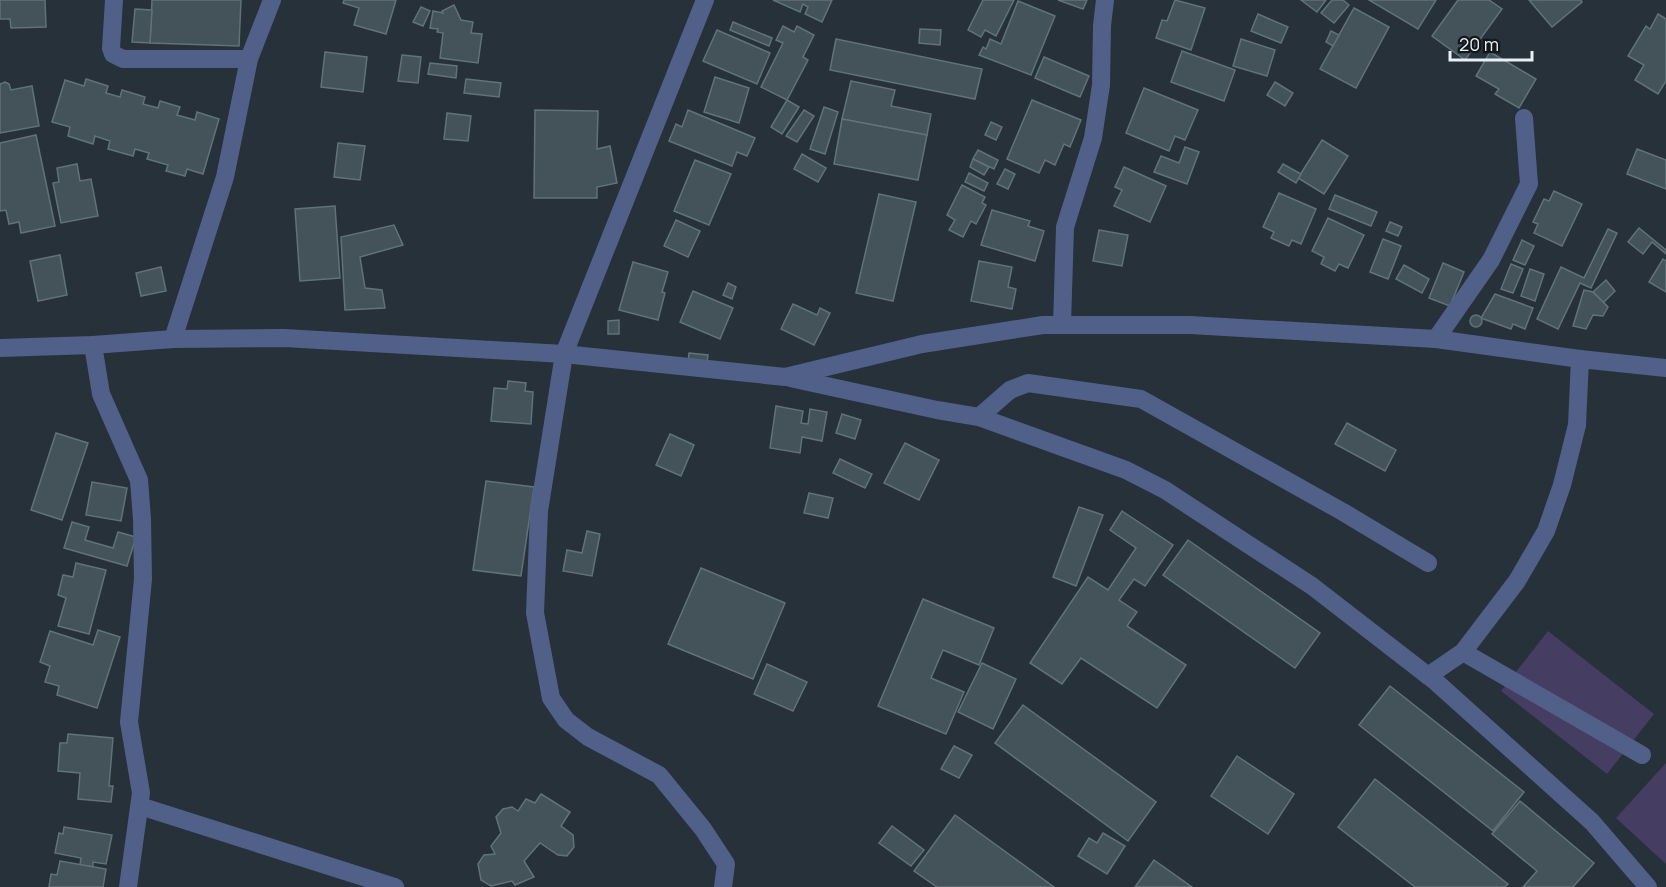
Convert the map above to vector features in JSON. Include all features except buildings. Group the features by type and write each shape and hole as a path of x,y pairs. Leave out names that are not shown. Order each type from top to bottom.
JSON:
{"street":[{"path":"114,0 111,48 113,54 123,59 249,59"},
{"path":"173,339 225,177 249,59 272,0"},
{"path":"705,0 564,354 539,511 535,614 551,698 566,720 588,737 659,775 703,829 726,864 723,887"},
{"path":"1062,325 1065,227 1093,138 1101,85 1102,26 1106,0"},
{"path":"1436,339 1491,260 1529,184 1524,118"},
{"path":"785,377 922,344 1043,325 1190,325 1436,339 1580,359 1666,368"},
{"path":"0,348 93,345 173,339 284,338 564,354 785,377 979,417 1126,470 1165,490 1312,586 1428,676 1592,822 1648,887"},
{"path":"93,345 101,394 140,480 143,579 129,722 141,793 128,887"},
{"path":"1428,676 1462,652 1517,580 1546,531 1562,485 1576,425 1580,359"},
{"path":"979,417 1010,390 1028,383 1141,399 1343,512 1428,563"},
{"path":"1462,652 1642,755"},
{"path":"140,806 395,887"}],"shaded area":[{"path":"1548,631 1654,714 1607,774 1501,691"},
{"path":"1666,763 1666,864 1616,818"}]}
